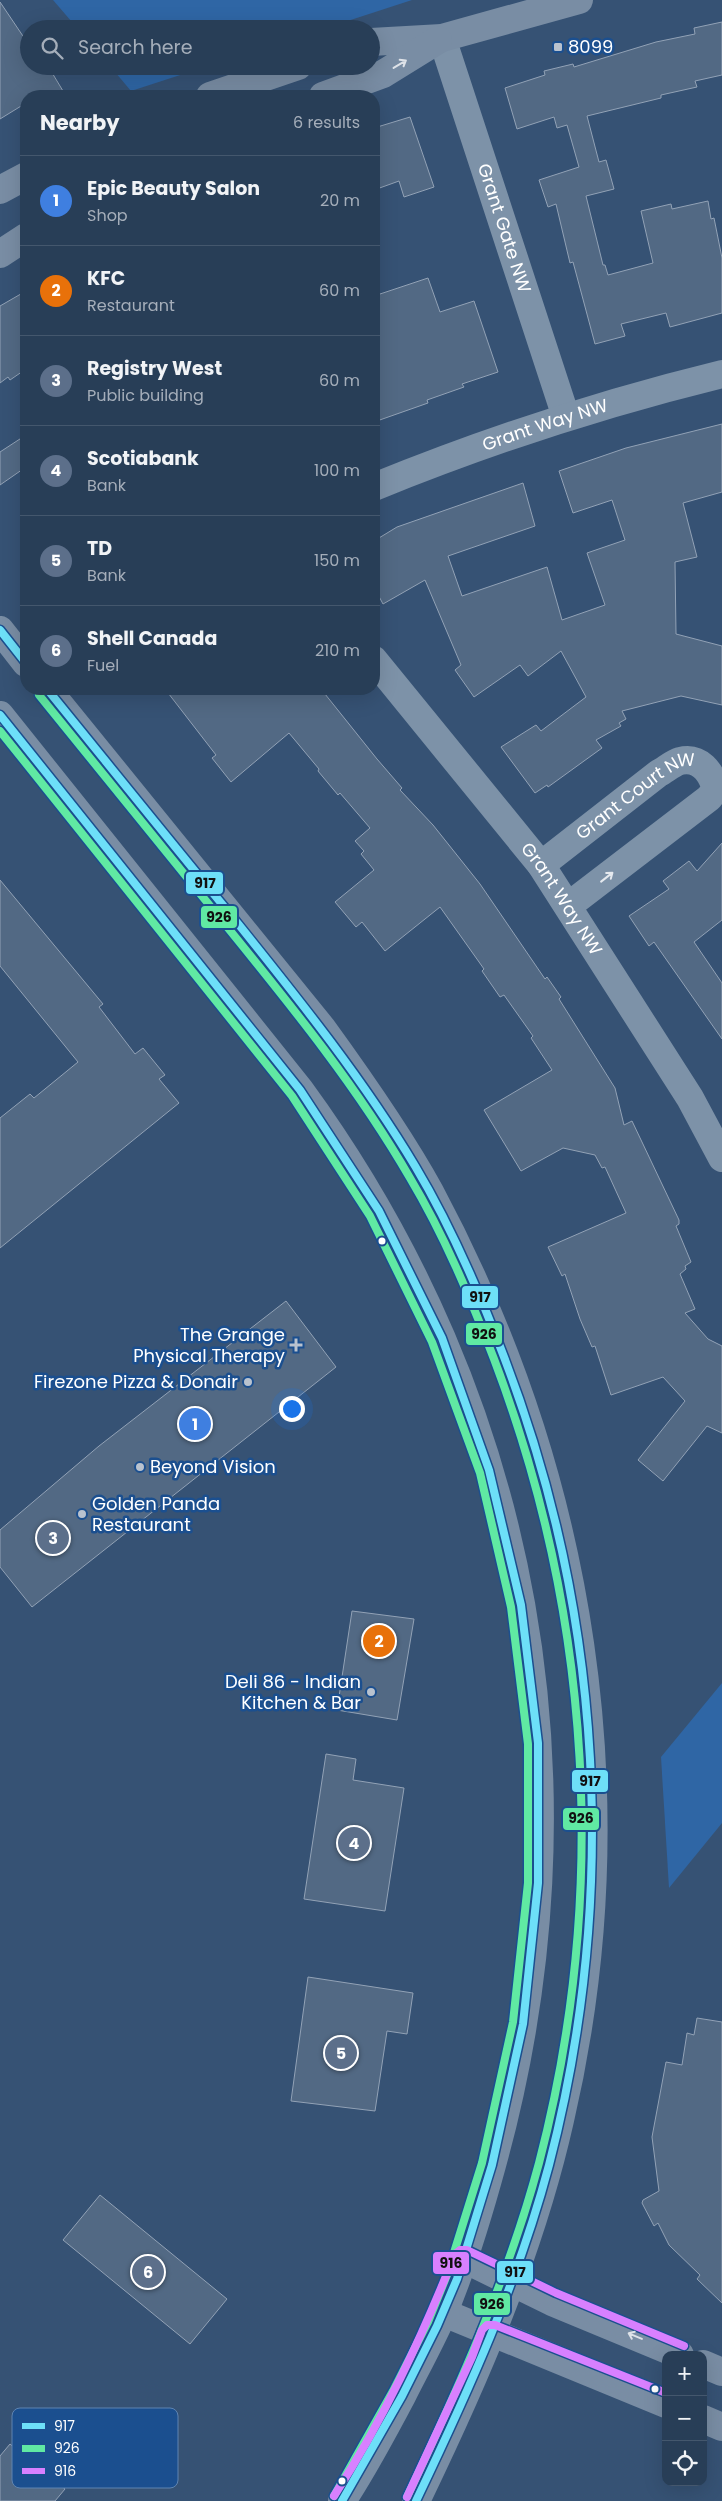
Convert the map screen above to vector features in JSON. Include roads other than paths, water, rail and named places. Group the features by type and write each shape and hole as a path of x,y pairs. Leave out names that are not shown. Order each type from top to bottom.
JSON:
{"main road":[{"path":"380,41 442,38 578,0"},
{"path":"380,75 442,38"},
{"path":"228,90 272,75"},
{"path":"339,90 379,75"},
{"path":"0,190 20,179"},
{"path":"0,254 20,241"},
{"path":"0,630 20,655"},
{"path":"52,695 279,974 357,1076 429,1190 496,1333 521,1397 542,1468 573,1592 586,1673 595,1802 589,1940 571,2070 560,2122 534,2216 510,2283 481,2360 416,2501"},
{"path":"0,715 264,1043 334,1136 407,1262 432,1313 477,1427 519,1585 536,1709 541,1784 539,1889 521,2039 499,2139 464,2259 444,2313 384,2430 342,2501"},
{"path":"464,2259 510,2283 671,2351"},
{"path":"444,2313 491,2334 662,2402"},
{"path":"707,2366 722,2372"},
{"path":"707,2421 722,2427"}],"street":[{"name":"Grant Gate NW","path":"442,38 566,417"},
{"name":"Grant Way NW","path":"380,485 464,452 566,417 722,374"},
{"name":"Grant Way NW","path":"380,667 541,865 690,1098 722,1158"},
{"name":"Grant Court NW","path":"541,865 659,773 679,761 691,761 704,765 713,777 716,789 709,798 568,906"}],"place":[{"name":"8099","path":"558,47"},
{"name":"The Grange Physical Therapy","path":"296,1345"},
{"name":"Firezone Pizza & Donair","path":"248,1382"},
{"name":"Epic Beauty Salon","path":"195,1424"},
{"name":"Beyond Vision","path":"140,1467"},
{"name":"Golden Panda Restaurant","path":"82,1514"},
{"name":"Registry West","path":"53,1538"},
{"name":"KFC","path":"379,1641"},
{"name":"Deli 86 - Indian Kitchen & Bar","path":"371,1692"},
{"name":"Scotiabank","path":"354,1843"},
{"name":"TD","path":"341,2053"},
{"name":"Shell Canada","path":"148,2272"}]}
